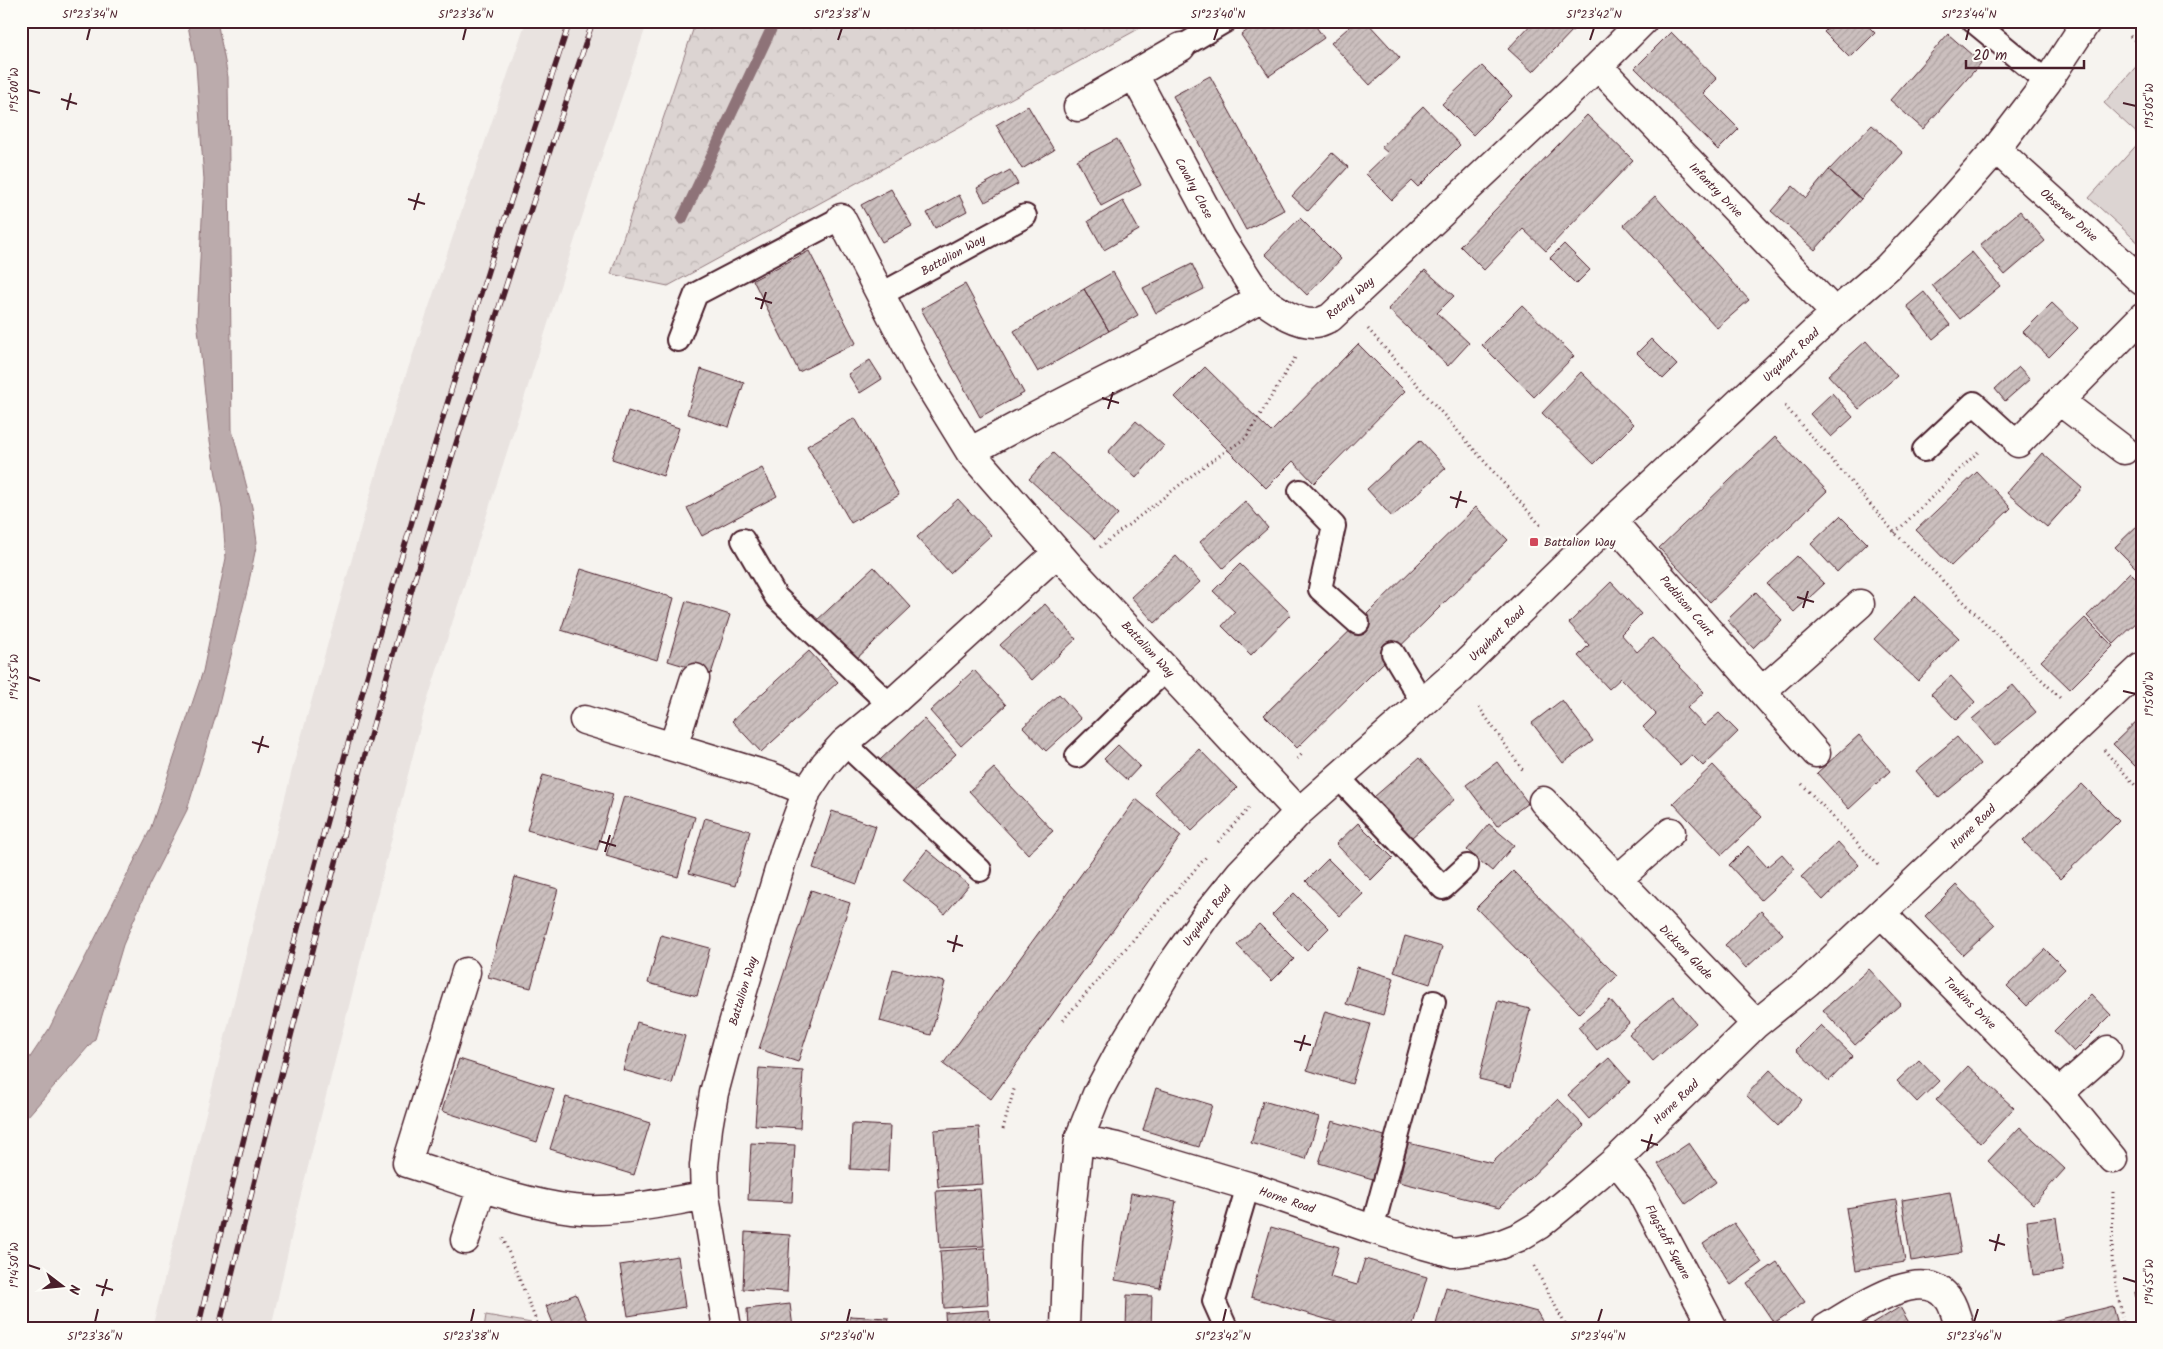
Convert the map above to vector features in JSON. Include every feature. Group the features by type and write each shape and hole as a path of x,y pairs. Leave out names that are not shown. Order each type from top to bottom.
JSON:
{"street":[{"name":"Rotary Way","path":"1260,298 1290,317 1315,323 1330,318 1598,66 1643,21"},
{"name":"Urquhart Road","path":"1066,1328 1068,1240 1079,1139 1097,1094 1171,965 1207,914 1240,872 1299,812 1456,673 1612,521 1835,313 1888,267 1996,149 2047,82 2087,21"},
{"path":"1078,107 1181,47"},
{"name":"Infantry Drive","path":"1598,66 1835,313"},
{"name":"Cavalry Close","path":"1134,74 1222,239 1260,298"},
{"name":"Observer Drive","path":"1996,149 2142,281"},
{"name":"Battalion Way","path":"841,218 919,369 970,452 1065,560 1299,812"},
{"path":"970,452 1081,391 1208,329 1260,298"},
{"path":"2010,436 2061,402 2142,317"},
{"path":"2061,402 2124,450"},
{"name":"Paddison Court","path":"1612,521 1816,753"},
{"name":"Battalion Way","path":"727,1328 705,1196 704,1166 714,1093 786,850 807,791 825,764 844,743 1065,560"},
{"path":"1762,691 1860,604"},
{"name":"Horne Road","path":"1079,1139 1117,1146 1248,1186 1372,1229 1453,1252 1499,1245 1519,1237 1538,1225 1616,1160 1756,1024 1808,982 2142,668"},
{"path":"674,747 694,678"},
{"path":"584,720 769,776 807,791"},
{"name":"Dickson Glade","path":"1543,801 1756,1024"},
{"path":"1617,880 1671,832"},
{"name":"Tonkins Drive","path":"1882,913 2059,1093 2113,1159"},
{"path":"466,972 407,1163 482,1186 572,1209 604,1210 705,1196"},
{"path":"2059,1093 2108,1050"},
{"name":"Flagstaff Square","path":"1616,1160 1641,1192 1713,1328"},
{"path":"465,1240 482,1186"},
{"path":"1826,1328 1895,1290 1912,1285 1927,1285 1939,1289 1948,1298 1958,1322"}],"lane":[{"path":"1181,47 1225,21"},
{"path":"1972,21 2047,82"},
{"name":"Battalion Way","path":"880,295 1025,216"},
{"path":"678,340 696,294 841,218"},
{"path":"1924,450 1974,404 2010,436"},
{"path":"1300,491 1334,526 1320,589 1358,623"},
{"path":"743,540 776,597 890,705"},
{"path":"1393,653 1423,703"},
{"path":"1077,756 1166,669"},
{"path":"844,743 980,870"},
{"path":"1338,777 1443,888 1467,866"},
{"path":"1372,1229 1434,1002"},
{"path":"1226,1328 1214,1301 1248,1186"}],"path":[{"path":"2130,36 2142,47"},
{"path":"1346,304 1543,528"},
{"path":"1065,560 1246,438 1315,323"},
{"path":"1794,414 1894,533 2083,722 2115,764 2142,793"},
{"path":"1894,533 2010,436"},
{"path":"1479,707 1543,801"},
{"path":"1816,753 1793,775 1904,893"},
{"path":"1213,848 1252,804"},
{"path":"1063,1020 1206,856"},
{"path":"1002,1128 1015,1086"},
{"path":"2113,1159 2112,1261 2124,1328"},
{"path":"482,1186 540,1328"},
{"path":"1519,1237 1567,1328"}],"shaded area":[{"path":"187,21 217,21 228,77 232,430 252,507 257,542 217,712 187,810 149,885 123,945 95,1039 21,1124 21,1071 49,1029 150,830 203,671 226,558 222,509 210,441 197,319 204,180 196,65"},
{"path":"526,21 648,21 602,155 425,708 299,1202 271,1328 152,1328 294,762 396,404"}],"green space":[{"path":"696,21 1153,21 668,286 611,274"},
{"path":"2142,62 2142,138 2104,103"},
{"path":"2142,139 2142,246 2089,198"},
{"path":"486,1315 531,1323 533,1328 484,1328"}],"building":[{"path":"1260,21 1312,21 1324,38 1269,76 1241,35"},
{"path":"1356,21 1366,21 1400,58 1370,85 1331,43"},
{"path":"1534,21 1566,21 1574,29 1533,72 1508,49"},
{"path":"1835,21 1863,21 1875,33 1850,58 1824,32"},
{"path":"1671,32 1717,79 1703,93 1739,129 1718,150 1635,68"},
{"path":"1948,34 1981,63 1923,129 1890,100"},
{"path":"1482,66 1512,96 1473,135 1442,104"},
{"path":"1210,76 1284,210 1246,230 1173,96"},
{"path":"1028,106 1054,150 1022,169 996,125"},
{"path":"1423,106 1460,145 1418,187 1412,181 1392,200 1366,174 1388,153 1381,147"},
{"path":"1587,115 1633,160 1546,251 1523,229 1484,270 1460,246"},
{"path":"1872,125 1903,153 1861,199 1829,170"},
{"path":"1117,139 1141,185 1101,206 1077,160"},
{"path":"1332,153 1348,167 1308,211 1292,196"},
{"path":"1010,170 1018,184 985,202 977,188"},
{"path":"1829,170 1861,199 1815,250 1771,211 1793,186 1806,198"},
{"path":"891,189 912,226 882,242 861,205"},
{"path":"959,195 967,211 935,228 927,213"},
{"path":"1655,196 1749,300 1717,328 1624,225"},
{"path":"1123,201 1139,230 1104,250 1088,221"},
{"path":"2020,211 2045,241 2005,275 1980,245"},
{"path":"1300,218 1341,259 1307,295 1265,254"},
{"path":"1564,244 1590,270 1576,284 1550,258"},
{"path":"809,251 856,343 799,372 753,280"},
{"path":"1972,252 2000,286 1960,319 1932,285"},
{"path":"1192,264 1204,289 1156,313 1143,288"},
{"path":"1425,270 1454,296 1437,313 1469,343 1448,366 1388,309"},
{"path":"1113,272 1138,315 1109,331 1084,289"},
{"path":"965,284 1024,393 980,417 921,309"},
{"path":"1084,289 1109,331 1038,372 1014,331"},
{"path":"1924,292 1950,325 1933,339 1907,306"},
{"path":"2052,303 2078,328 2049,357 2023,332"},
{"path":"1522,305 1574,356 1534,397 1482,345"},
{"path":"1651,339 1677,365 1663,379 1637,353"},
{"path":"1866,341 1897,376 1859,409 1828,375"},
{"path":"1358,344 1405,391 1314,483 1293,461 1266,488 1175,397 1205,367 1271,432"},
{"path":"870,360 882,379 860,393 848,374"},
{"path":"2019,367 2030,379 2005,401 1995,389"},
{"path":"701,369 744,383 729,427 687,414"},
{"path":"1581,372 1634,424 1594,464 1542,413"},
{"path":"1832,393 1853,417 1831,437 1810,414"},
{"path":"628,411 679,428 663,476 612,459"},
{"path":"855,418 899,495 851,523 807,446"},
{"path":"1136,421 1164,446 1136,478 1108,452"},
{"path":"1775,437 1827,491 1710,602 1659,548"},
{"path":"1420,440 1446,468 1392,517 1367,489"},
{"path":"1053,453 1118,514 1095,539 1029,479"},
{"path":"2042,453 2082,488 2047,527 2007,493"},
{"path":"762,468 777,496 702,536 687,508"},
{"path":"1977,472 2011,508 1951,566 1916,530"},
{"path":"958,499 991,535 950,573 917,537"},
{"path":"1245,501 1268,528 1223,568 1200,542"},
{"path":"1476,507 1508,540 1297,748 1264,715"},
{"path":"1840,516 1867,543 1837,572 1811,544"},
{"path":"2142,521 2142,574 2115,547"},
{"path":"1176,556 1200,582 1155,623 1131,597"},
{"path":"1797,556 1824,584 1794,612 1767,584"},
{"path":"1240,564 1291,614 1251,655 1222,626 1235,612 1213,591"},
{"path":"874,567 911,607 852,663 815,622"},
{"path":"581,569 674,598 657,660 561,630"},
{"path":"2130,572 2142,584 2142,617 2114,644 2087,616"},
{"path":"1611,582 1641,614 1621,634 1637,652 1652,638 1704,692 1687,708 1704,726 1719,713 1738,732 1703,766 1692,755 1680,765 1643,727 1656,714 1621,678 1609,689 1578,656 1589,645 1569,623"},
{"path":"1756,592 1782,620 1753,648 1727,620"},
{"path":"1915,596 1959,638 1918,681 1874,639"},
{"path":"686,601 730,615 711,674 668,661"},
{"path":"1045,604 1076,639 1032,680 1000,645"},
{"path":"2085,618 2113,646 2070,689 2041,661"},
{"path":"809,651 838,682 761,752 732,721"},
{"path":"974,670 1006,705 961,746 930,711"},
{"path":"1951,676 1975,702 1956,720 1931,694"},
{"path":"2013,685 2036,712 1995,746 1972,719"},
{"path":"1059,694 1081,719 1046,751 1023,727"},
{"path":"1562,700 1593,741 1563,763 1532,723"},
{"path":"2142,716 2142,773 2113,744"},
{"path":"924,719 956,754 911,795 880,760"},
{"path":"1859,735 1890,771 1849,809 1817,773"},
{"path":"1957,737 1980,764 1939,798 1916,771"},
{"path":"1118,745 1140,766 1127,780 1104,759"},
{"path":"1199,749 1237,788 1192,831 1154,792"},
{"path":"1419,758 1455,799 1411,838 1374,797"},
{"path":"1497,762 1528,803 1497,826 1466,785"},
{"path":"1713,765 1762,817 1722,855 1673,803"},
{"path":"994,768 1053,831 1028,854 969,791"},
{"path":"543,775 613,794 597,850 527,830"},
{"path":"2082,784 2119,821 2060,879 2023,841"},
{"path":"624,796 695,817 678,877 606,856"},
{"path":"1136,799 1181,836 991,1099 943,1064"},
{"path":"832,811 876,826 857,884 813,868"},
{"path":"705,818 750,831 735,886 689,873"},
{"path":"1358,823 1393,858 1371,880 1336,844"},
{"path":"1489,824 1514,845 1492,871 1467,850"},
{"path":"1838,842 1859,865 1823,900 1801,877"},
{"path":"1748,846 1767,867 1782,854 1795,869 1761,900 1729,865"},
{"path":"927,850 969,885 945,914 903,880"},
{"path":"1328,859 1363,894 1340,916 1306,881"},
{"path":"1513,871 1617,976 1579,1013 1476,908"},
{"path":"515,877 558,889 531,988 488,977"},
{"path":"1956,885 1995,925 1963,955 1925,916"},
{"path":"811,890 850,903 798,1062 759,1049"},
{"path":"1294,893 1329,928 1307,950 1272,915"},
{"path":"1761,911 1783,934 1746,968 1725,945"},
{"path":"1259,924 1294,959 1272,981 1237,945"},
{"path":"661,935 710,948 697,996 648,983"},
{"path":"1405,936 1442,947 1430,984 1394,972"},
{"path":"2045,949 2065,969 2027,1006 2007,986"},
{"path":"1357,967 1394,978 1383,1015 1346,1004"},
{"path":"893,969 945,982 931,1035 880,1021"},
{"path":"1869,969 1901,1004 1855,1045 1823,1010"},
{"path":"2091,994 2111,1015 2074,1052 2054,1031"},
{"path":"1673,996 1696,1023 1653,1061 1629,1034"},
{"path":"1610,1000 1629,1023 1597,1050 1578,1027"},
{"path":"1498,1001 1530,1009 1511,1087 1479,1079"},
{"path":"1325,1011 1370,1024 1352,1084 1307,1070"},
{"path":"637,1022 685,1036 672,1084 623,1070"},
{"path":"1821,1025 1853,1056 1829,1081 1796,1050"},
{"path":"1609,1058 1630,1082 1589,1119 1568,1095"},
{"path":"459,1059 554,1089 537,1142 442,1111"},
{"path":"1919,1060 1939,1081 1917,1102 1897,1081"},
{"path":"1968,1066 2014,1108 1981,1143 1936,1100"},
{"path":"759,1068 803,1071 800,1128 755,1125"},
{"path":"1770,1070 1802,1100 1778,1126 1746,1095"},
{"path":"1156,1088 1212,1105 1199,1147 1143,1130"},
{"path":"566,1097 650,1123 634,1175 550,1149"},
{"path":"1558,1099 1584,1126 1500,1207 1399,1182 1408,1143 1492,1163"},
{"path":"1263,1101 1319,1117 1306,1159 1251,1143"},
{"path":"1332,1121 1388,1137 1376,1180 1319,1163"},
{"path":"852,1124 890,1126 888,1171 850,1169"},
{"path":"979,1127 983,1184 938,1187 934,1130"},
{"path":"2020,1127 2065,1169 2033,1204 1988,1161"},
{"path":"751,1143 795,1145 792,1202 748,1200"},
{"path":"1689,1143 1716,1182 1686,1204 1658,1164"},
{"path":"980,1189 984,1246 940,1248 936,1191"},
{"path":"1950,1192 1961,1253 1911,1261 1902,1200"},
{"path":"1131,1193 1176,1201 1160,1288 1115,1280"},
{"path":"1896,1200 1905,1262 1856,1270 1846,1208"},
{"path":"2056,1217 2063,1271 2033,1275 2027,1221"},
{"path":"1734,1223 1762,1263 1731,1285 1703,1244"},
{"path":"1271,1227 1339,1247 1330,1277 1357,1285 1365,1259 1427,1277 1412,1328 1356,1328 1251,1297"},
{"path":"745,1232 790,1235 787,1292 743,1289"},
{"path":"985,1248 988,1305 944,1308 940,1251"},
{"path":"678,1256 685,1307 628,1316 620,1265"},
{"path":"1777,1262 1805,1302 1774,1323 1747,1283"},
{"path":"1446,1287 1537,1312 1546,1328 1435,1328"},
{"path":"2142,1291 2142,1328 2141,1328 2135,1292"},
{"path":"576,1294 590,1328 555,1328 546,1306"},
{"path":"1127,1295 1152,1296 1151,1328 1126,1328"},
{"path":"790,1304 793,1328 748,1328 747,1309"},
{"path":"2113,1306 2119,1328 2024,1328"},
{"path":"1900,1307 1912,1328 1866,1328"},
{"path":"989,1310 990,1328 946,1328 945,1313"},
{"path":"850,1316 888,1318 887,1328 849,1328"}],"waterway":[{"path":"682,219 775,21"}],"railway":[{"path":"198,1328 264,1059 372,659 450,393 491,261 570,21"},
{"path":"219,1328 314,946 391,662 481,362 593,21"}],"place":[{"name":"Battalion Way","path":"1534,542"}]}
